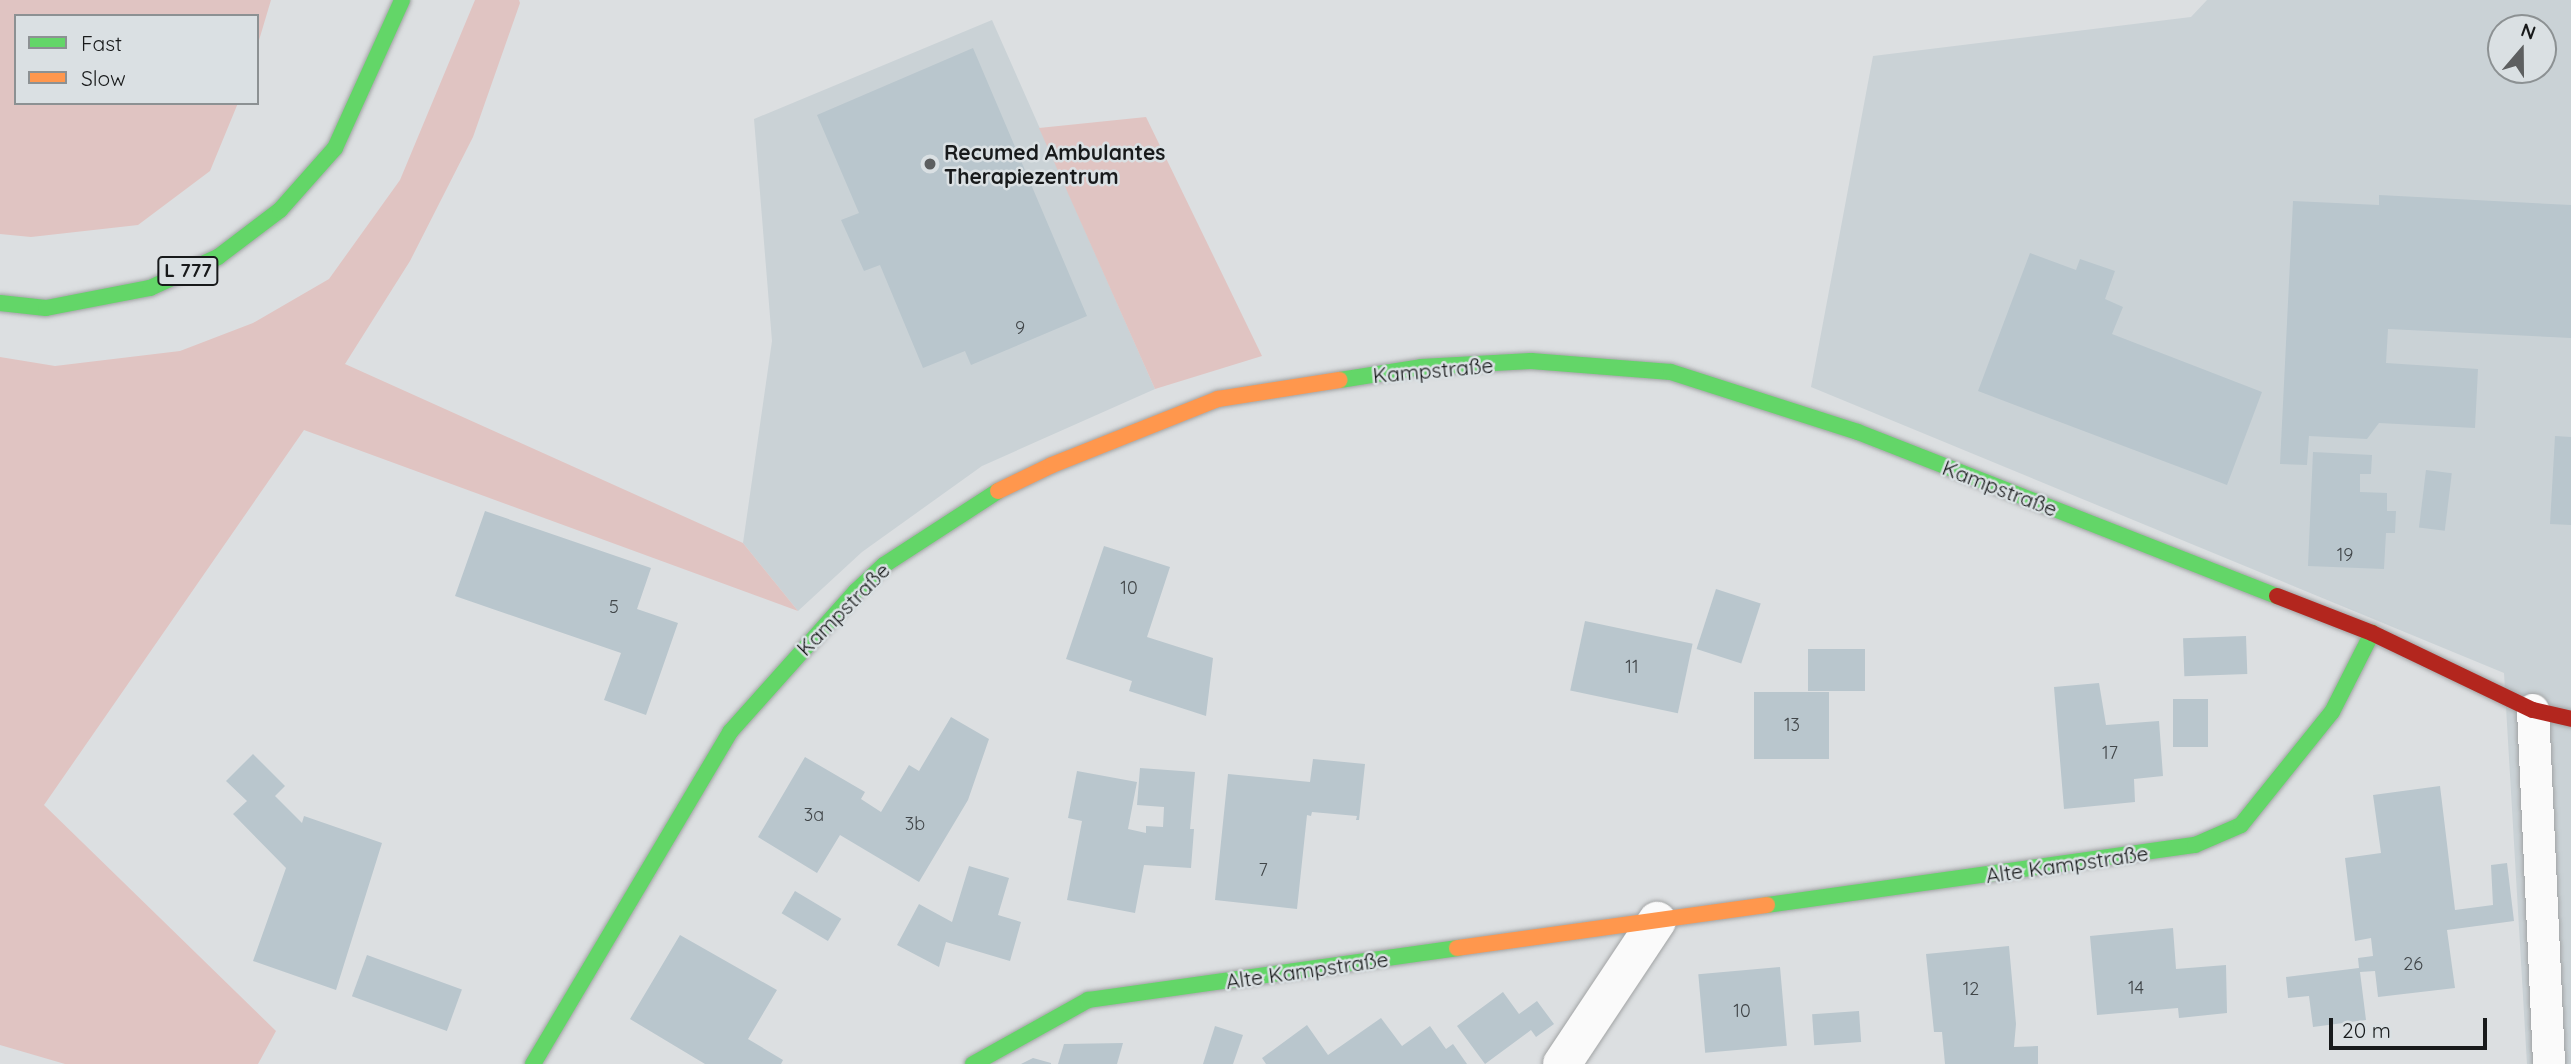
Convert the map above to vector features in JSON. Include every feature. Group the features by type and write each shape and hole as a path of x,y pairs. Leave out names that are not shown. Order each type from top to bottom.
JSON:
{"main road":[{"name":"L 777","path":"0,303 46,308 150,288 218,257 280,210 335,148 402,0"},
{"path":"335,148 359,54"},
{"name":"Kampstraße","path":"533,1064 730,732 831,616 875,573 991,494 1052,465 1218,399 1421,367 1531,362 1671,372 1858,432 2372,633 2533,710 2571,719"},
{"name":"Alte Kampstraße","path":"973,1064 1088,1000 2195,845 2241,825 2332,712 2372,633"}],"street":[{"path":"1562,1064 1657,922"}],"lane":[{"path":"2533,710 2549,1064"}],"shaded area":[{"path":"0,0 271,0 259,40 259,14 14,14 14,105 237,105 210,171 138,225 31,237 0,234"},
{"path":"475,0 519,0 520,3 473,137 410,261 345,364 743,543 798,611 304,430 44,805 276,1031 258,1064 65,1064 0,1045 0,357 55,366 180,351 253,323 329,279 400,180"},
{"path":"2207,0 2571,0 2571,1064 2527,1064 2504,673 1811,387 1873,56 2191,17"},
{"path":"992,20 1155,389 982,466 862,552 798,611 743,543 772,341 754,119"},
{"path":"1146,117 1262,356 1155,389 1039,128"}],"building":[{"name":"Recumed Ambulantes Therapiezentrum","path":"973,48 1087,316 971,365 965,351 923,368 880,265 864,271 841,220 859,213 817,115"},
{"path":"2379,195 2571,205 2571,338 2388,329 2386,363 2478,369 2475,428 2379,423 2367,439 2309,436 2307,465 2280,464 2293,201 2379,205"},
{"path":"2030,253 2076,270 2080,259 2115,271 2105,299 2123,307 2112,334 2262,392 2227,485 1978,391"},
{"path":"2555,436 2571,437 2571,525 2550,524"},
{"path":"2313,452 2372,455 2371,474 2360,474 2360,492 2387,493 2387,511 2396,511 2395,533 2386,533 2384,569 2308,566"},
{"path":"2426,470 2452,473 2445,531 2419,528"},
{"path":"485,511 651,568 637,609 678,623 646,715 604,700 621,653 455,596"},
{"path":"1104,546 1170,567 1147,637 1213,658 1206,716 1129,691 1132,681 1066,659"},
{"path":"1716,589 1761,604 1741,663 1697,649"},
{"path":"1585,621 1693,644 1678,713 1570,690"},
{"path":"2246,636 2247,674 2184,676 2183,638"},
{"path":"1808,649 1865,649 1865,691 1808,691"},
{"path":"2099,683 2106,725 2159,721 2163,776 2134,779 2135,802 2064,809 2054,687"},
{"path":"1754,692 1829,692 1829,759 1754,759"},
{"path":"2173,699 2208,699 2208,747 2173,747"},
{"path":"951,717 989,739 968,800 919,882 840,835 817,873 758,837 805,757 865,792 861,799 881,812 909,765 919,771"},
{"path":"253,754 285,786 275,796 302,823 304,816 382,843 336,990 253,961 286,868 233,814 247,801 226,781"},
{"path":"1313,759 1365,764 1359,820 1356,820 1357,816 1312,812 1311,816 1307,815 1297,909 1215,900 1228,774 1310,782"},
{"path":"1140,768 1195,772 1190,829 1194,829 1191,868 1144,865 1135,913 1067,900 1082,821 1068,818 1077,771 1137,782 1128,829 1146,833 1146,826 1163,827 1164,807 1137,805"},
{"path":"2440,786 2455,910 2493,905 2491,865 2507,863 2514,921 2447,930 2455,988 2378,997 2375,971 2360,972 2366,1020 2313,1027 2309,996 2288,998 2286,977 2359,968 2358,958 2373,956 2371,938 2355,941 2345,858 2381,853 2373,795"},
{"path":"969,866 1009,878 998,915 1021,922 1010,961 946,942 939,967 897,945 919,904 952,922"},
{"path":"795,891 841,919 828,941 782,913"},
{"path":"2173,928 2176,969 2226,965 2227,1013 2179,1018 2178,1008 2097,1015 2090,936"},
{"path":"680,935 777,990 748,1039 783,1060 781,1064 705,1064 630,1019"},
{"path":"2009,946 2016,1024 2014,1047 2038,1046 2038,1064 1945,1064 1942,1032 1934,1032 1926,954"},
{"path":"367,955 462,990 447,1031 352,996"},
{"path":"1780,967 1787,1046 1705,1053 1698,974"},
{"path":"1503,992 1519,1014 1537,1001 1554,1024 1536,1037 1531,1030 1485,1064 1457,1026"},
{"path":"1859,1011 1861,1042 1814,1045 1812,1014"},
{"path":"1381,1018 1402,1046 1430,1026 1446,1049 1453,1044 1467,1064 1266,1064 1262,1058 1307,1025 1328,1055"},
{"path":"1215,1026 1243,1035 1233,1064 1203,1064"},
{"path":"1123,1043 1117,1064 1058,1064 1064,1044"},
{"path":"1033,1058 1051,1063 1051,1064 1021,1064"}],"traffic: fast":[{"path":"0,303 46,308 150,288 218,257 280,210 335,148 402,0"},
{"path":"1340,380 1421,367 1531,361 1671,372 1858,432 2277,596"},
{"path":"533,1064 730,732 856,591 884,565 998,491"},
{"path":"1767,905 2195,845 2241,825 2332,712 2372,633"},
{"path":"973,1064 1088,1000 1457,948"}],"traffic: slow":[{"path":"998,491 1052,465 1218,399 1340,380"},
{"path":"1457,948 1767,905"}],"traffic: jam":[{"path":"2277,596 2372,633 2533,710 2571,719"}],"place":[{"name":"Recumed Ambulantes Therapiezentrum","path":"930,164"}]}
